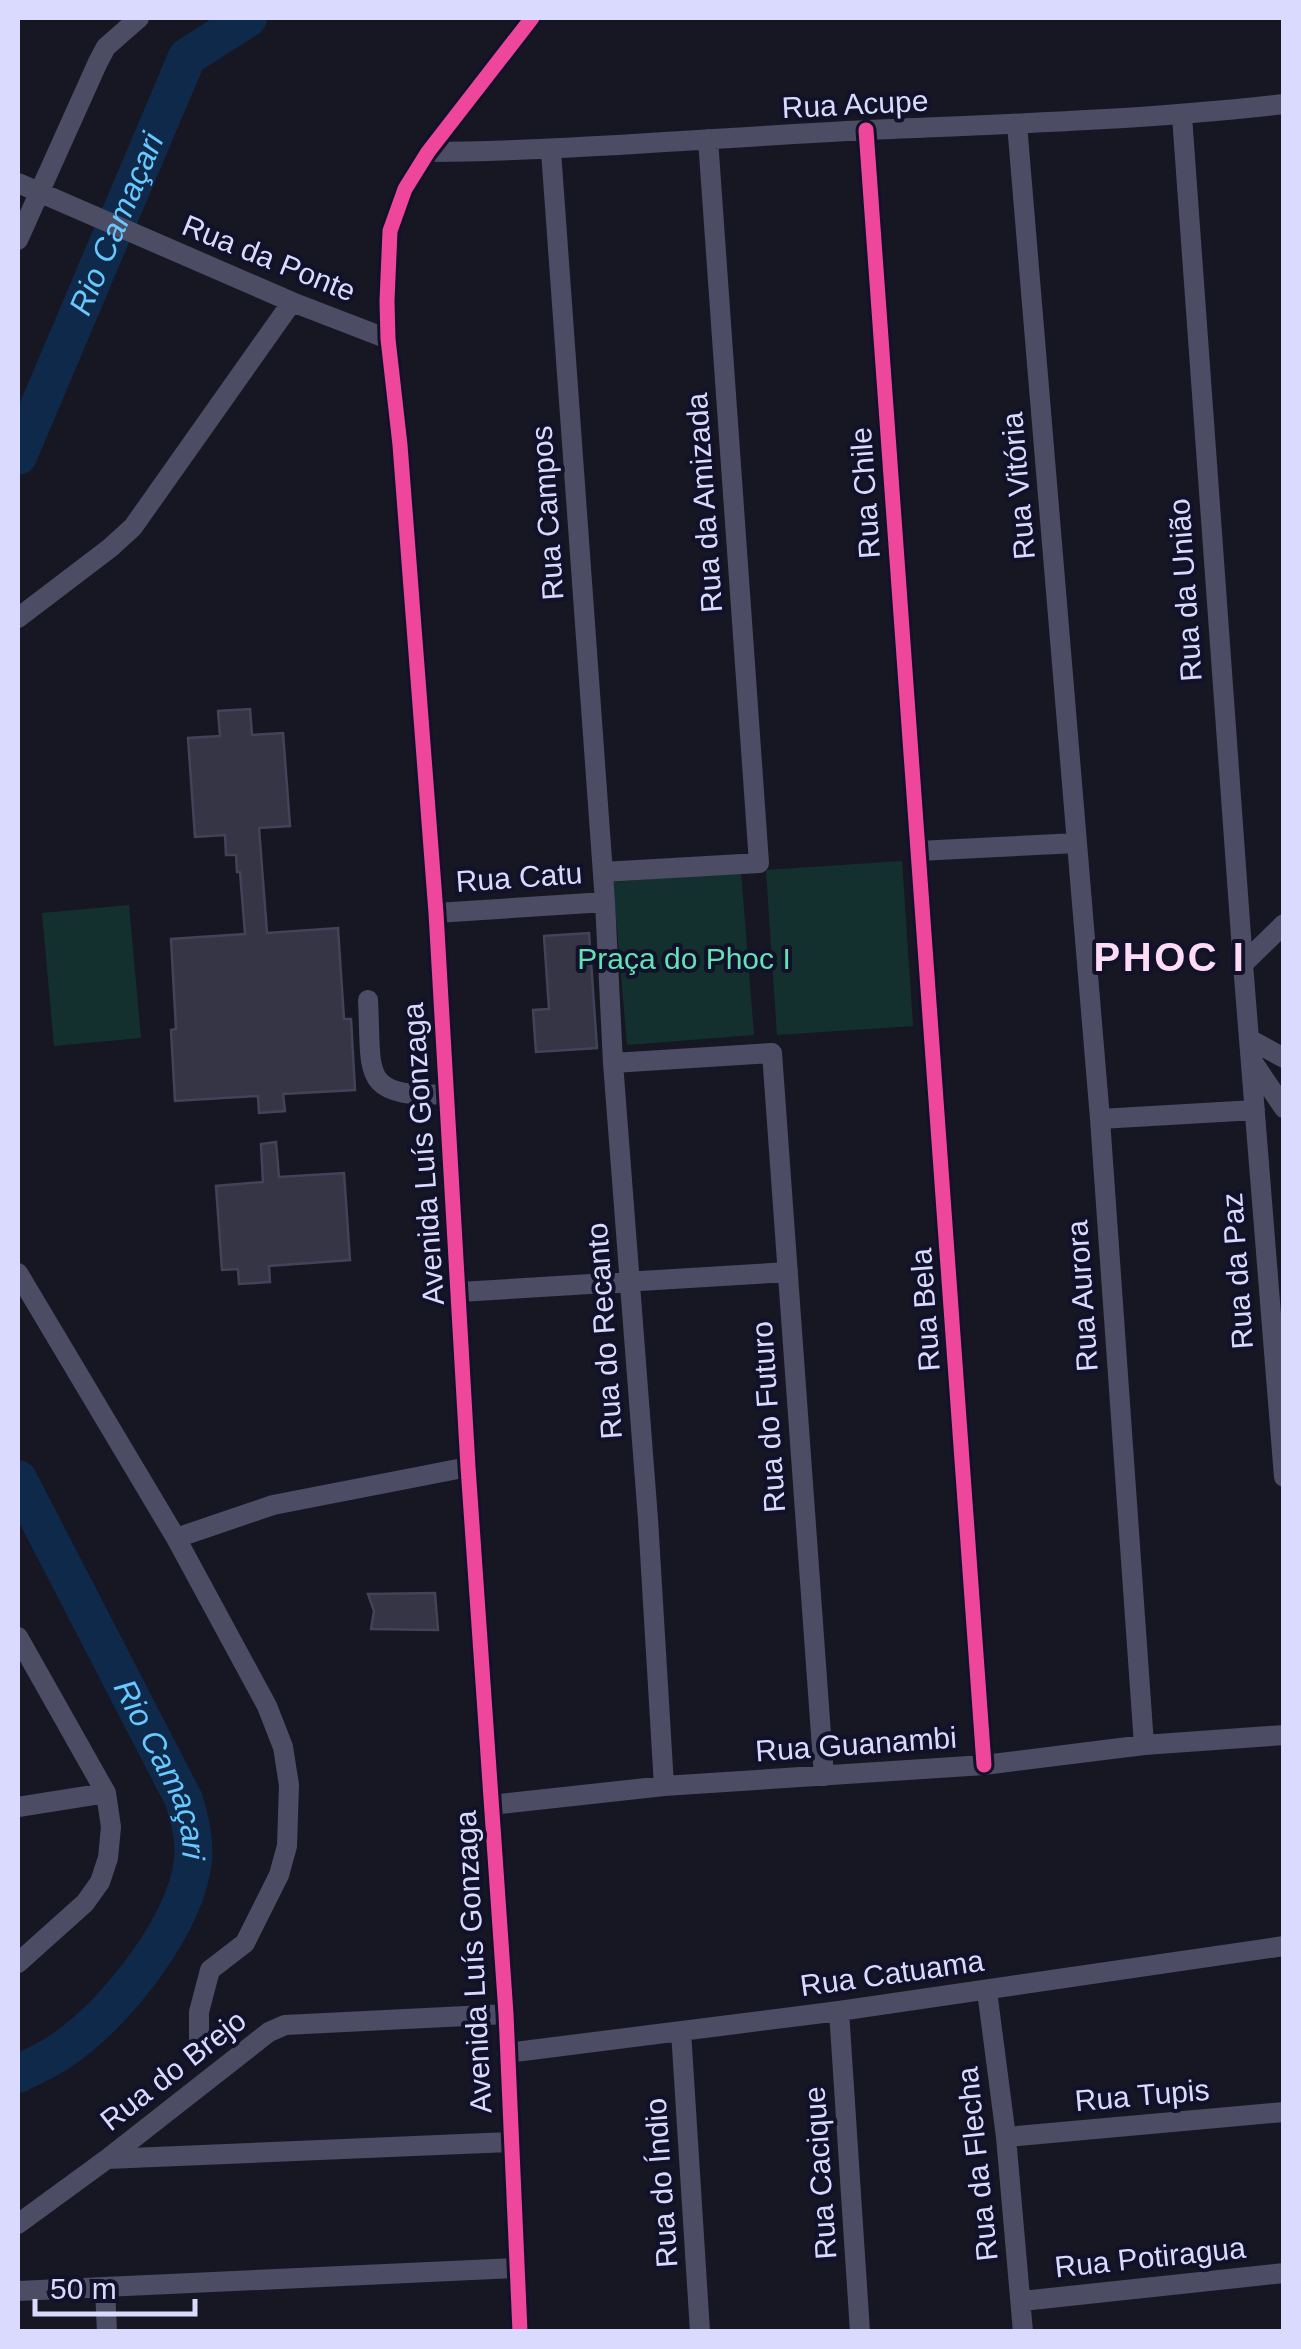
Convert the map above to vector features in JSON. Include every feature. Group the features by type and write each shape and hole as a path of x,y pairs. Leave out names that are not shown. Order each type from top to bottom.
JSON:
{"street":[{"path":"18,240 106,47 139,18"},
{"name":"Avenida Luís Gonzaga","path":"520,2332 506,2014 468,1467 436,912 400,445 388,339 390,231 400,199 428,152 532,18"},
{"name":"Rua Acupe","path":"428,152 551,150 866,130 1182,116 1284,104"},
{"name":"Rua da União","path":"1182,116 1250,1049"},
{"name":"Rua Vitória","path":"1018,124 1077,844"},
{"name":"Rua Chile","path":"866,130 918,852"},
{"name":"Rua da Amizada","path":"603,872 759,863 708,139"},
{"name":"Rua Campos","path":"551,150 603,872"},
{"name":"Rua da Ponte","path":"18,183 292,302 388,339"},
{"path":"18,618 133,526 292,302"},
{"path":"918,852 1077,844"},
{"name":"Rua Aurora","path":"1077,844 1144,1745"},
{"name":"Rua Bela","path":"918,852 984,1765"},
{"name":"Rua do Recanto","path":"603,872 664,1786"},
{"name":"Rua Catu","path":"436,912 605,902"},
{"path":"1242,964 1284,924"},
{"path":"368,1000 372,1071 380,1086 394,1092 447,1094"},
{"path":"1250,1049 1284,1058"},
{"path":"1250,1049 1284,1108"},
{"name":"Rua da Paz","path":"1250,1049 1284,1478"},
{"name":"Rua do Futuro","path":"613,1063 772,1053 824,1776"},
{"path":"1100,1119 1255,1110"},
{"path":"460,1292 788,1272"},
{"path":"18,1273 176,1538 268,1706 282,1747 289,1785 287,1846 279,1875 244,1943 210,1970 199,2012 199,2047"},
{"path":"176,1538 273,1505 468,1467"},
{"path":"18,1636 106,1793 110,1842 100,1882 84,1903 21,1956"},
{"name":"Rua Guanambi","path":"492,1805 664,1786 984,1765 1144,1745 1284,1734"},
{"path":"18,1807 106,1793"},
{"name":"Rua Catuama","path":"507,2052 839,2011 1284,1946"},
{"name":"Rua da Flecha","path":"987,1990 1006,2137 1023,2332"},
{"name":"Rua Cacique","path":"839,2011 860,2332"},
{"name":"Rua do Brejo","path":"18,2224 107,2159 257,2039 285,2026 506,2014"},
{"name":"Rua do Índio","path":"681,2032 700,2332"},
{"name":"Rua Tupis","path":"1006,2137 1284,2112"},
{"path":"107,2159 510,2142"},
{"path":"18,2291 518,2268"},
{"name":"Rua Potiragua","path":"1022,2301 1284,2273"},
{"path":"105,2289 107,2332"}],"green space":[{"path":"902,861 913,1026 777,1035 766,870"},
{"name":"Praça do Phoc I","path":"741,872 754,1035 627,1045 613,882"},
{"path":"129,905 141,1038 54,1046 42,913"}],"building":[{"path":"250,709 252,735 283,733 290,826 259,828 267,933 338,928 344,1019 351,1019 355,1090 283,1094 285,1111 259,1113 258,1096 175,1101 171,1030 176,1029 171,939 245,934 236,855 226,855 225,835 195,837 188,738 220,736 218,711"},
{"path":"589,933 597,1048 536,1052 533,1010 549,1009 544,936"},
{"path":"276,1142 279,1177 344,1173 350,1260 269,1266 270,1282 239,1284 238,1269 222,1270 216,1186 263,1182 261,1144"},
{"path":"435,1593 438,1630 371,1629 374,1611 368,1594"}],"waterway":[{"name":"Rio Camaçari","path":"18,456 187,57 248,18"},
{"name":"Rio Camaçari","path":"18,1479 184,1800 193,1853 177,1912 127,1989 65,2048 18,2074"}],"cycle path":[{"path":"520,2332 506,2014 468,1467 436,913 387,301 390,231 405,189 428,152 532,18"},
{"path":"866,130 984,1765"}],"district":[{"name":"PHOC I","path":"1170,957"}]}
